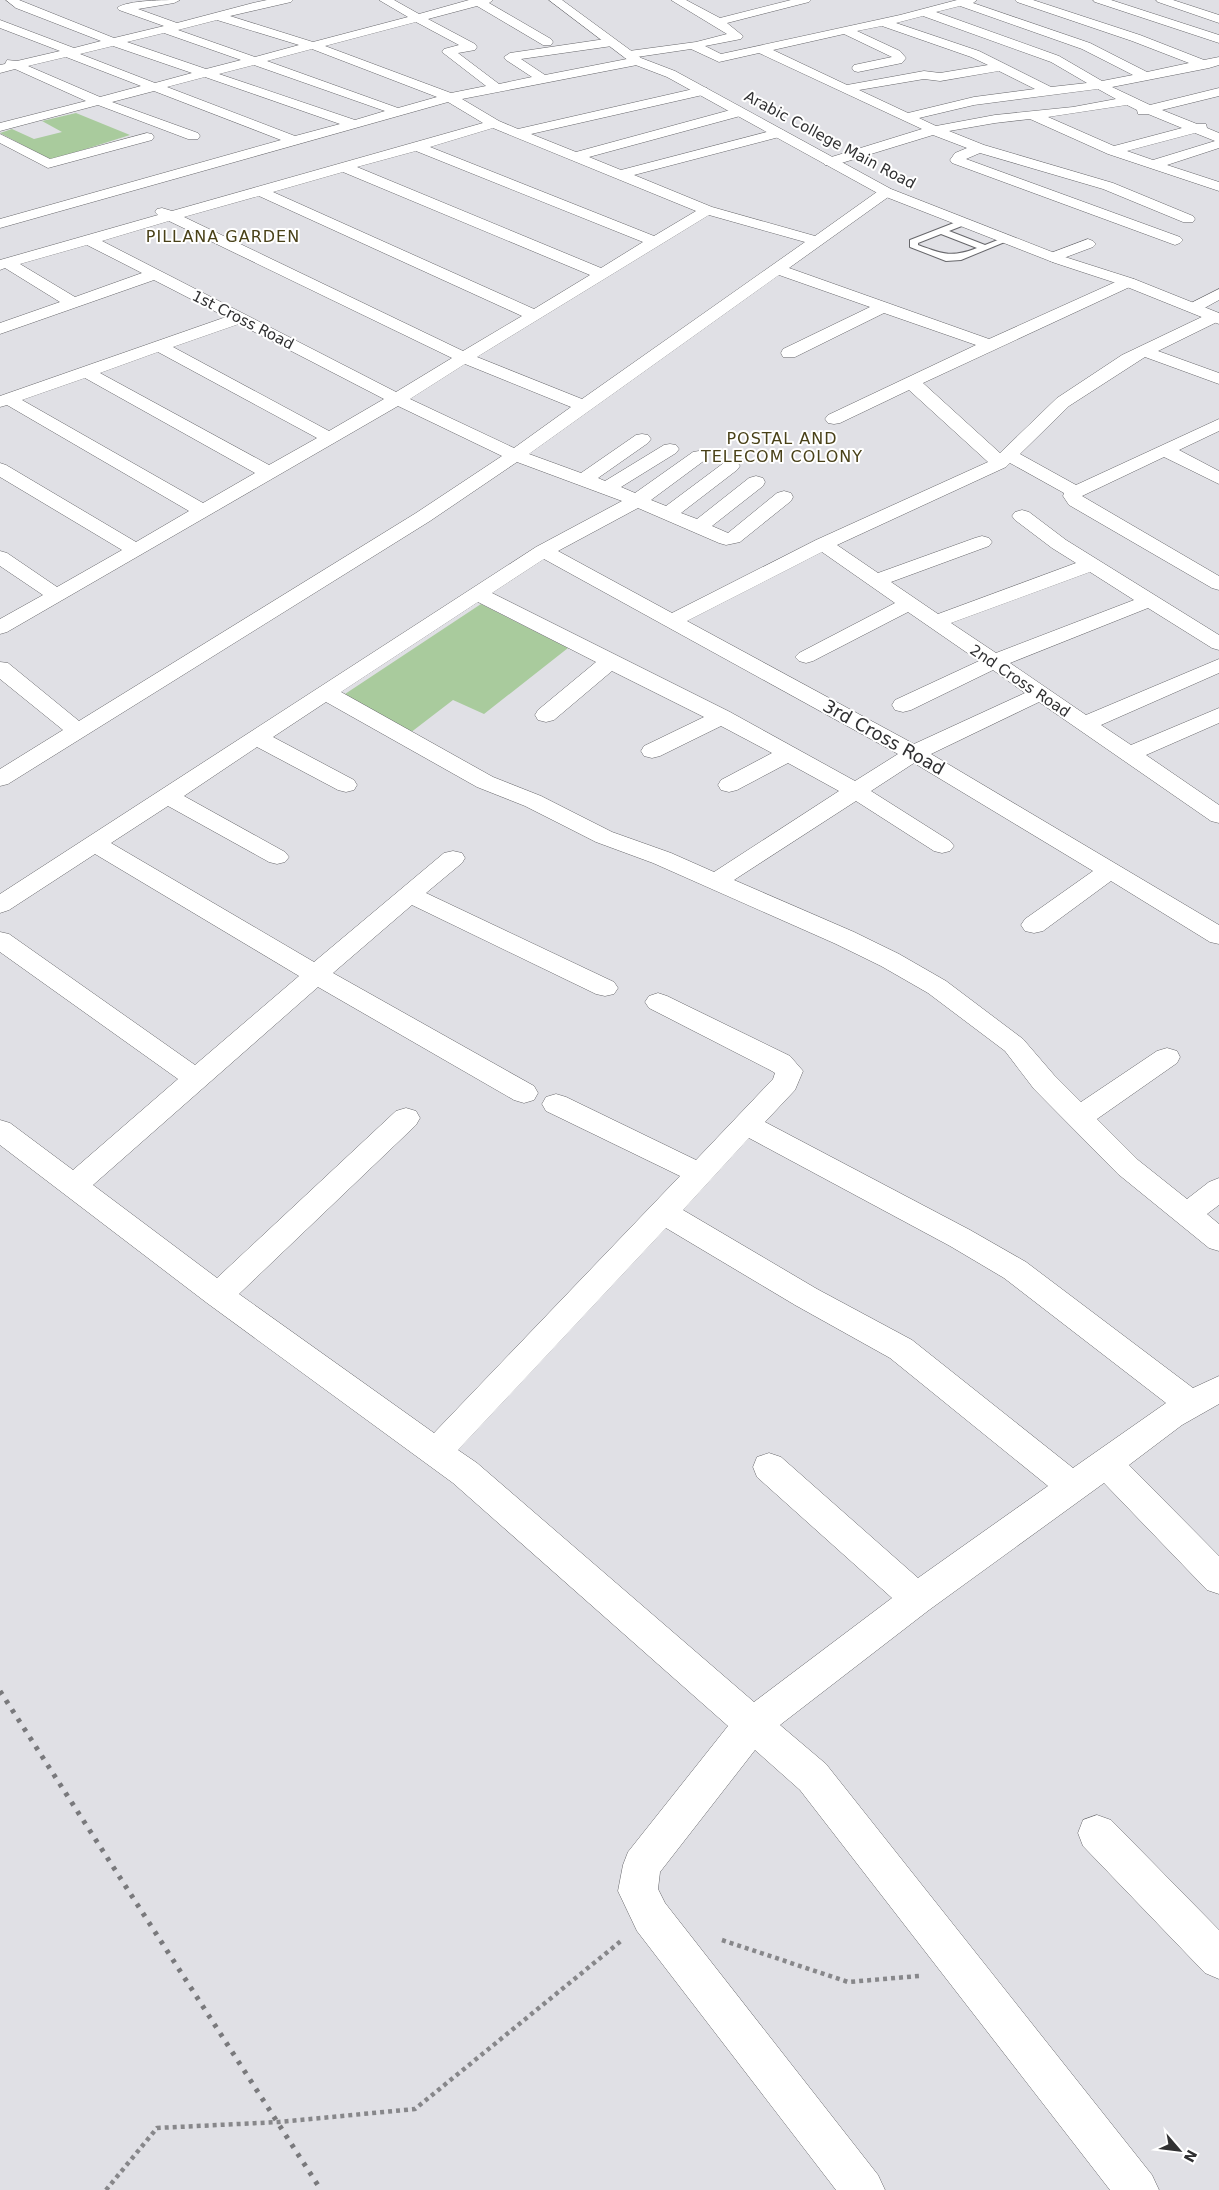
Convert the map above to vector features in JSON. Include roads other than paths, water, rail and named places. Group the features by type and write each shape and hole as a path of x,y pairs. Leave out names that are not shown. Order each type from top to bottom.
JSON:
{"street":[{"path":"174,0 123,8 254,60 387,107 396,112"},
{"path":"0,69 172,28 217,16 248,3 287,0"},
{"path":"385,0 414,18 471,46 448,52 497,88"},
{"name":"Arabic College Main Road","path":"555,0 633,58 671,74 886,192 1053,257 1128,282 1216,318"},
{"path":"0,224 450,97 543,79 737,36 718,22 677,0"},
{"path":"718,22 805,0"},
{"path":"1022,0 1136,38 1205,65"},
{"path":"1099,0 1219,39"},
{"path":"1162,0 1219,19"},
{"path":"0,127 480,1 547,42"},
{"path":"693,45 719,58 884,22 966,1 1099,52 1145,76"},
{"path":"13,5 44,2"},
{"path":"13,5 114,42 354,124"},
{"path":"1200,13 1219,6"},
{"path":"924,12 1055,59 1101,85 1129,108"},
{"path":"217,16 311,45 450,97 494,124 707,210 817,241"},
{"path":"884,22 975,54 1048,92 1086,109"},
{"path":"0,24 295,141"},
{"path":"817,75 898,60 900,58 896,54 845,30"},
{"path":"543,79 510,56 612,42"},
{"path":"761,49 934,130 979,148 1108,186 1188,219"},
{"path":"0,60 17,65 98,101 194,136"},
{"path":"907,117 974,101 1101,85 1219,62"},
{"path":"844,89 918,76 940,78 1000,67"},
{"path":"918,76 974,101"},
{"path":"517,133 702,91"},
{"path":"1149,110 1219,92"},
{"path":"830,162 934,130 995,119 1086,109 1129,108 1149,110 1219,138"},
{"path":"574,157 739,112"},
{"path":"1032,115 1113,152 1219,187"},
{"path":"1045,121 1106,118"},
{"path":"1113,152 1219,122"},
{"path":"3,264 494,124"},
{"path":"619,174 778,133"},
{"path":"0,138 48,164 147,137"},
{"path":"1152,165 1219,144"},
{"path":"416,146 656,242"},
{"path":"979,148 960,156 957,160 1175,240"},
{"path":"344,167 601,274"},
{"path":"1196,180 1219,171"},
{"path":"121,190 464,358 584,406"},
{"path":"260,191 534,315"},
{"path":"0,779 423,517 516,455 886,192"},
{"path":"0,628 397,399 707,210"},
{"name":"1st Cross Road","path":"89,240 397,399 516,455 607,488 726,539 733,538 784,497"},
{"path":"1053,257 1088,244"},
{"path":"3,264 73,303"},
{"path":"777,269 990,344"},
{"path":"0,328 155,274"},
{"path":"834,419 990,344 1128,282"},
{"path":"1192,308 1219,294"},
{"path":"789,353 883,307"},
{"path":"4,400 240,318"},
{"path":"672,621 823,544 1004,459 1063,402 1128,359 1216,318"},
{"path":"160,347 330,438"},
{"path":"1144,351 1219,379"},
{"path":"86,372 269,473"},
{"path":"912,383 1004,459 1076,492"},
{"path":"4,400 203,511"},
{"path":"1219,424 1076,492 1072,496 1076,501 1219,584"},
{"path":"1195,435 1219,447"},
{"path":"583,480 642,439"},
{"path":"607,488 670,449"},
{"path":"1165,450 1219,478"},
{"path":"0,905 543,551 638,501 699,456"},
{"path":"668,514 732,466"},
{"path":"0,469 136,550"},
{"path":"699,527 756,482"},
{"path":"1022,516 1059,544 1219,644"},
{"path":"875,582 982,542"},
{"name":"2nd Cross Road","path":"823,544 875,582 1219,816"},
{"name":"3rd Cross Road","path":"543,551 914,753 1219,936"},
{"path":"0,557 58,596"},
{"path":"1194,569 1219,561"},
{"path":"934,622 1092,564"},
{"path":"477,594 722,717 856,791 942,846"},
{"path":"903,705 993,662 1151,600"},
{"path":"806,657 908,604"},
{"path":"546,715 611,661"},
{"path":"1084,724 1219,665"},
{"path":"0,668 78,731"},
{"path":"326,693 485,782 534,801 604,837 716,881 890,960 937,987 1014,1044 1044,1082 1128,1167 1219,1240"},
{"path":"716,881 914,753 1040,694"},
{"path":"1128,754 1219,715"},
{"path":"652,751 722,717"},
{"path":"257,738 346,785"},
{"path":"729,785 788,754"},
{"path":"167,796 277,857"},
{"path":"95,844 315,974 524,1092"},
{"path":"74,1185 315,974 453,858"},
{"path":"1034,925 1110,870"},
{"path":"409,894 605,988"},
{"path":"0,940 197,1079"},
{"path":"436,1452 785,1083 788,1071 780,1062 658,1002"},
{"path":"1078,1118 1167,1057"},
{"path":"556,1104 700,1174"},
{"path":"218,1295 406,1118"},
{"path":"746,1124 960,1238 1015,1270 1205,1397 1171,1416 917,1599 753,1724 642,1865 638,1891 651,1917 863,2190"},
{"path":"0,1130 218,1295 465,1473 813,1777 1137,2190"},
{"path":"1188,1214 1219,1189"},
{"path":"663,1212 806,1297 901,1349 1073,1487"},
{"path":"1106,1463 1219,1579"},
{"path":"770,1468 917,1599"},
{"path":"1097,1833 1219,1959"}],"lane":[{"path":"964,222 913,242 914,247 946,258 961,257 1008,239"},
{"path":"941,231 986,248"}],"railway":[{"path":"0,1691 321,2190"}],"district":[{"name":"PILLANA GARDEN","path":"223,236"},
{"name":"POSTAL AND TELECOM COLONY","path":"782,447"}]}
